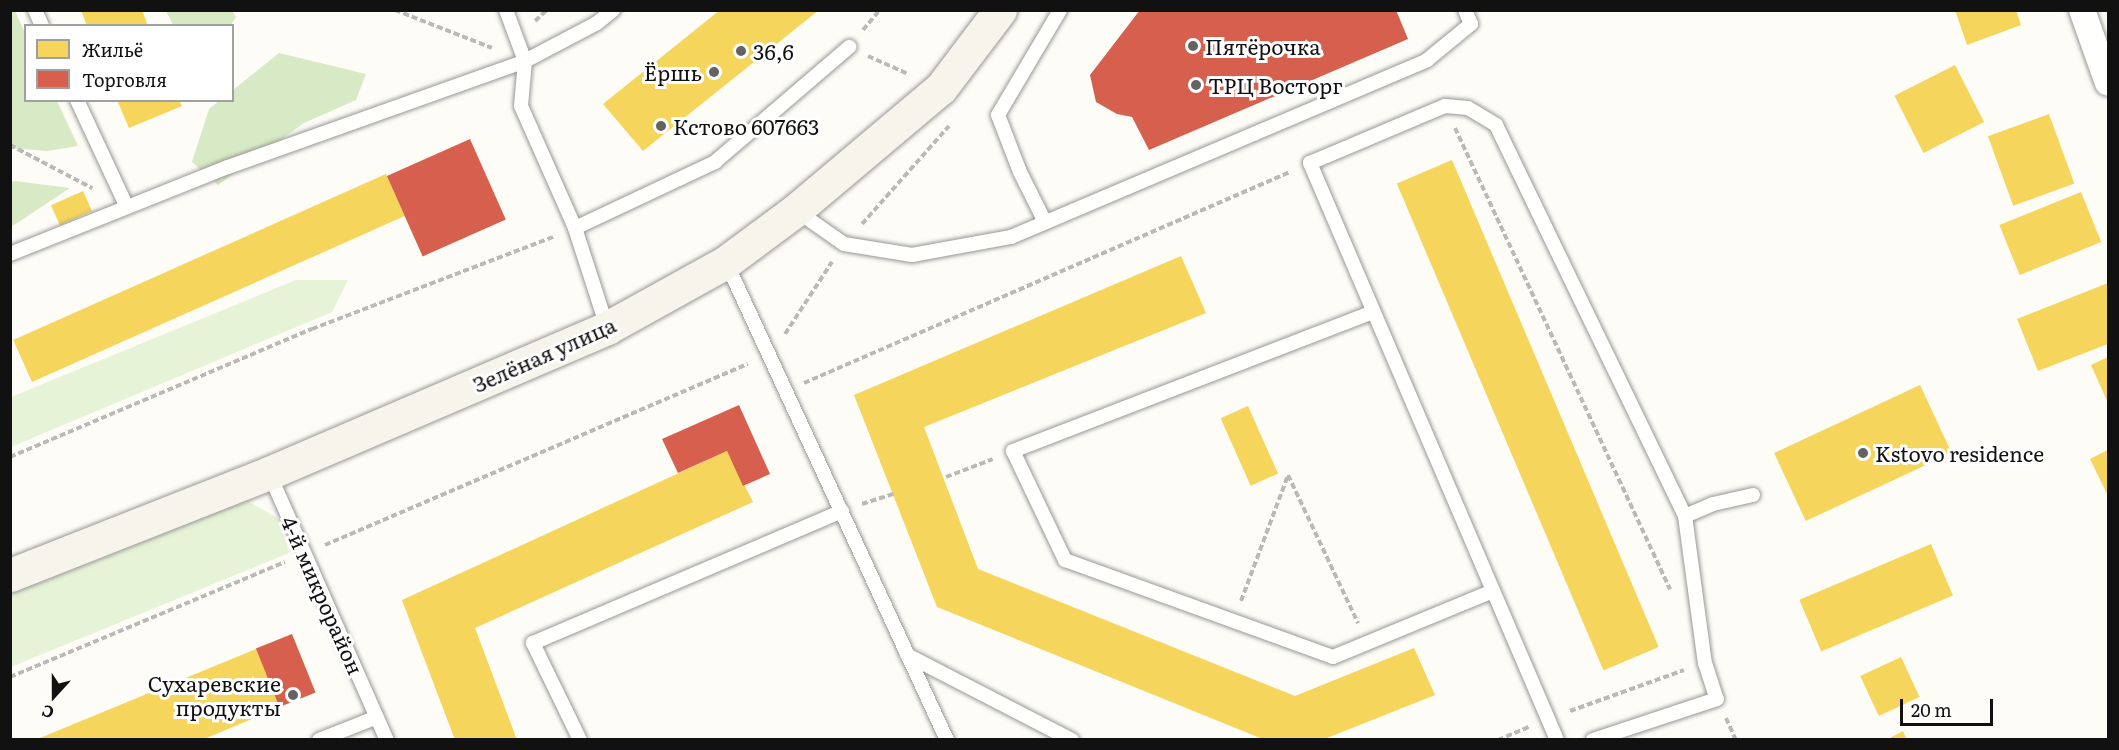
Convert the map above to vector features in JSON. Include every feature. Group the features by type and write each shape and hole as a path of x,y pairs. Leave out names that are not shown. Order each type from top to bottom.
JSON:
{"main road":[{"name":"Зелёная улица","path":"10,575 269,473 607,328 726,262 796,210 941,88 1000,10"}],"street":[{"path":"2082,10 2109,83"}],"lane":[{"path":"35,10 41,24"},
{"path":"506,10 525,61 521,106 575,228 607,328"},
{"path":"10,254 127,207 525,61 597,23 613,10"},
{"path":"1045,222 1020,172 998,115 1060,10"},
{"path":"796,210 844,244 912,255 1011,237 1427,60 1471,24 1465,10"},
{"path":"575,228 715,162 849,47"},
{"path":"78,102 127,207"},
{"path":"1557,740 1310,163 1445,106 1468,108 1496,125 1685,516 1705,663 1717,699 1593,740"},
{"path":"726,262 771,354 947,740"},
{"path":"1373,312 1013,451 1065,560 1333,657 1493,591"},
{"name":"4-й микрорайон","path":"269,473 387,740"},
{"path":"1685,516 1713,504 1753,495"},
{"path":"580,740 534,643 842,511"},
{"path":"907,656 1072,740"},
{"path":"319,740 377,717"}],"path":[{"path":"395,10 525,61"},
{"path":"1445,106 1675,599"},
{"path":"10,677 305,554 771,354 844,244 950,123"},
{"path":"10,145 127,207"},
{"path":"787,390 1310,163"},
{"path":"10,457 312,329 575,228"},
{"path":"946,477 1013,451"},
{"path":"1234,621 1288,475 1367,643"},
{"path":"842,511 893,494"},
{"path":"1498,740 1548,719 1705,663"}],"green space":[{"path":"10,11 15,11 24,31 24,102 57,102 78,146 47,151 11,148"},
{"path":"166,11 232,11 236,17 232,24 172,24"},
{"path":"279,53 366,74 356,100 304,123 218,185 192,162 209,109 218,102 234,102 234,89"},
{"path":"11,182 70,188 11,227"},
{"path":"296,280 348,280 332,312 11,447 11,397"},
{"path":"246,500 279,519 289,553 11,667 11,594"}],"building: Жильё":[{"path":"81,10 142,10 147,24 86,24"},
{"path":"720,10 819,10 643,151 603,104"},
{"path":"1955,10 2016,10 2021,25 1967,45"},
{"path":"1955,65 1984,122 1923,153 1894,96"},
{"path":"118,102 180,102 182,106 129,128"},
{"path":"2049,114 2074,184 2013,206 1988,136"},
{"path":"1452,160 1659,647 1603,670 1397,183"},
{"path":"386,174 405,216 32,382 13,340"},
{"path":"83,191 92,211 60,225 51,205"},
{"path":"2081,192 2101,242 2020,275 1999,225"},
{"path":"1181,256 1206,313 924,427 978,569 1295,696 1414,648 1435,695 1322,740 1265,740 937,607 854,395"},
{"path":"2108,283 2108,344 2038,371 2017,319"},
{"path":"2108,357 2108,403 2091,365"},
{"name":"Kstovo residence","path":"1920,385 1952,453 1806,521 1774,453"},
{"path":"1248,406 1278,474 1251,486 1221,418"},
{"path":"2108,450 2108,496 2090,459"},
{"path":"727,451 753,502 475,628 517,740 455,740 402,600"},
{"path":"1931,544 1953,596 1821,651 1799,600"},
{"path":"256,649 280,707 202,740 35,740"},
{"path":"1901,657 1920,697 1879,716 1860,676"},
{"path":"1903,731 1907,740 1886,740"}],"building: Торговля":[{"name":"ТРЦ Восторг","path":"1140,10 1396,10 1408,39 1149,150 1132,117 1117,114 1096,102 1090,75"},
{"path":"470,139 506,219 423,256 387,176"},
{"path":"739,405 770,474 743,486 727,451 678,473 662,439"},
{"path":"292,634 316,692 279,707 256,649"}],"place":[{"name":"Пятёрочка","path":"1193,46"},
{"name":"36,6","path":"741,51"},
{"name":"Ёршь","path":"714,72"},
{"name":"ТРЦ Восторг","path":"1196,85"},
{"name":"Кстово 607663","path":"661,126"},
{"name":"Kstovo residence","path":"1863,453"},
{"name":"Сухаревские продукты","path":"293,695"}]}
